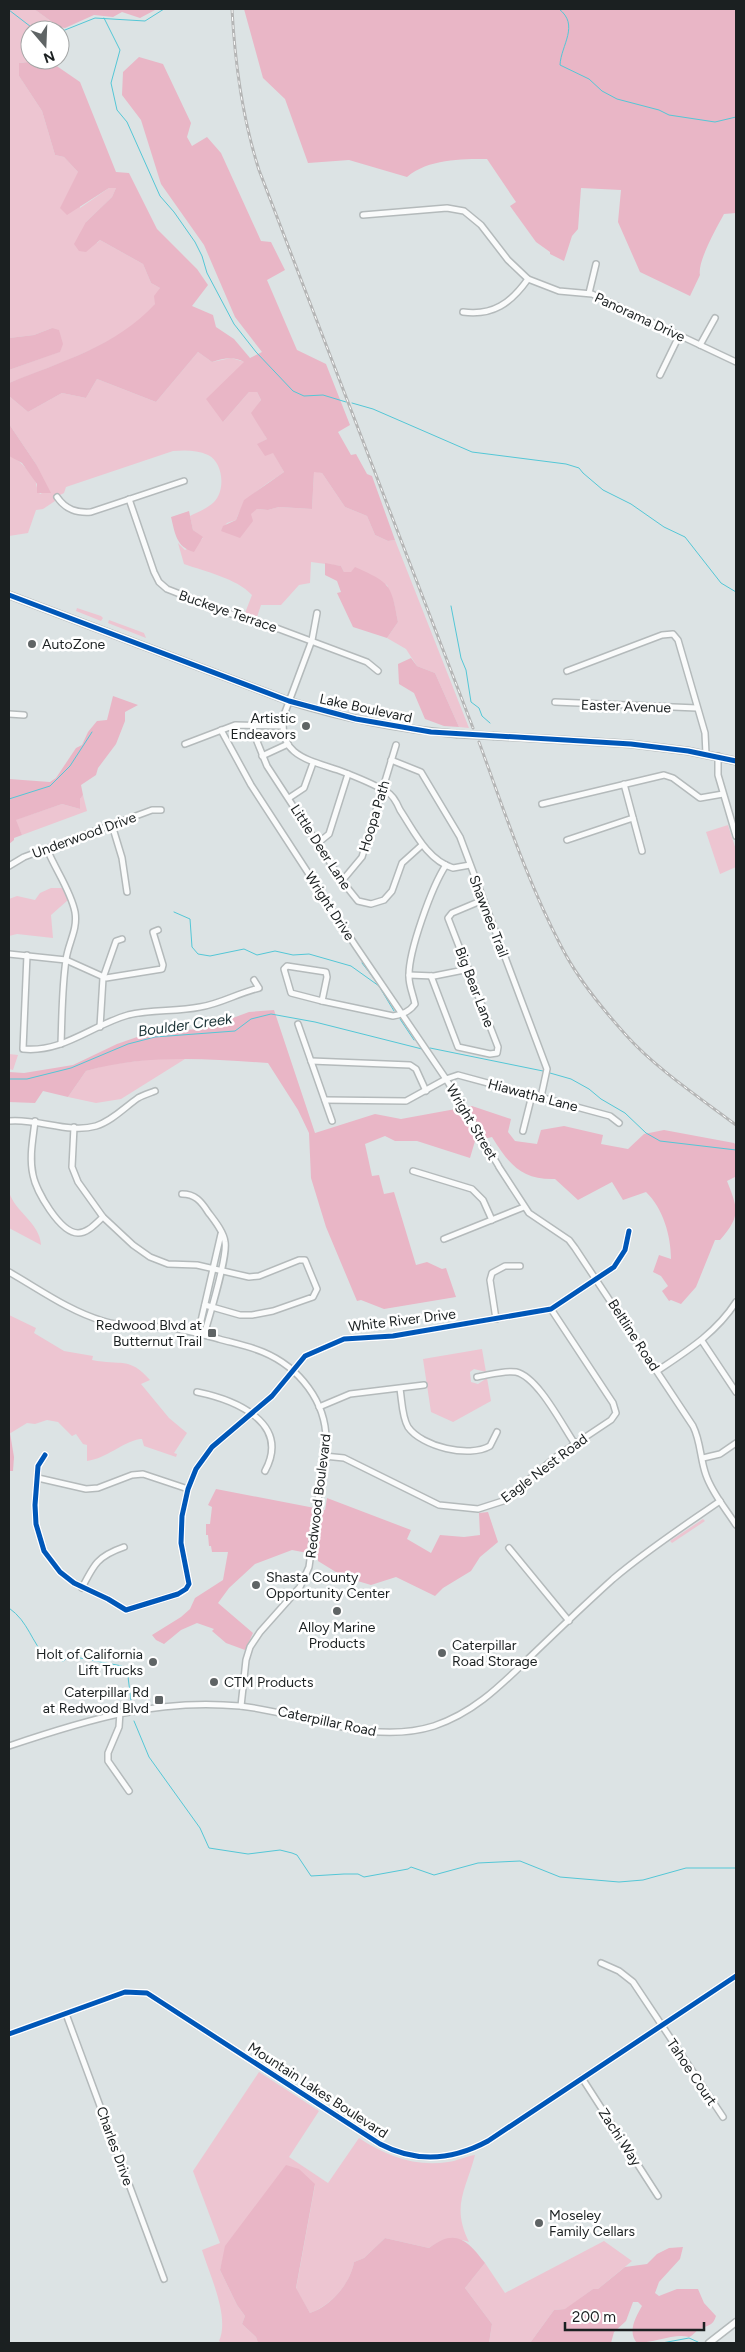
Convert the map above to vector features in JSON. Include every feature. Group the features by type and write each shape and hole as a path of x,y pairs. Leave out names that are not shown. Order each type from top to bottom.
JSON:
{"main road":[{"name":"Lake Boulevard","path":"9,595 289,701 356,719 416,730 456,734 631,744 706,754 736,761"},
{"path":"709,2343 736,2322"}],"street":[{"name":"Panorama Drive","path":"363,215 447,208 464,211 481,224 508,260 528,279 559,291 589,293 736,362"},
{"path":"589,293 596,264"},
{"path":"463,312 479,314 498,309 510,301 528,279"},
{"path":"700,345 715,318"},
{"path":"660,375 680,336"},
{"path":"57,497 67,508 91,512 184,481"},
{"name":"Buckeye Terrace","path":"129,499 156,577 167,589 257,624 312,640 367,662 378,671"},
{"path":"317,613 312,640 289,701 283,726 288,744 299,757 348,774 391,794 422,845 446,865 457,868 470,864"},
{"path":"567,672 662,635 673,634 678,640 706,735 706,754"},
{"name":"Easter Avenue","path":"555,702 697,708"},
{"path":"9,714 22,715"},
{"path":"185,744 240,724 283,726"},
{"name":"Wright Drive","path":"222,730 258,796 354,945 446,1079"},
{"name":"Little Deer Lane","path":"254,734 262,756 342,880 358,901 371,904 380,902 392,891 402,863 422,845"},
{"path":"262,756 288,744"},
{"name":"Hoopa Path","path":"342,880 362,857 396,745"},
{"path":"718,756 717,770 736,836"},
{"name":"Shawnee Trail","path":"391,760 421,772 459,834 547,1069 541,1097"},
{"path":"289,798 304,788 313,763"},
{"path":"318,843 329,834 348,774"},
{"path":"542,804 624,784 668,776 700,798 723,794"},
{"path":"624,784 642,851"},
{"name":"Underwood Drive","path":"9,866 47,849 152,810 161,810"},
{"path":"567,840 633,818"},
{"path":"112,825 122,858 127,892"},
{"path":"47,849 56,872 69,894 75,912 74,933 66,960 61,1044"},
{"path":"322,1001 327,977 326,972 294,966 285,967 285,975 290,993 322,1001 389,1015 402,1014 414,1004 409,976 411,958 434,886 446,865"},
{"name":"Big Bear Lane","path":"431,976 457,1045 462,1049 490,1054 498,1052 448,918 452,913 483,900"},
{"path":"9,954 66,960 103,978 116,978 160,971 163,965 153,932 158,930"},
{"path":"100,1027 103,978 116,941 122,939"},
{"path":"27,955 23,1049 34,1050 61,1044 120,1018 142,1012 210,1005 239,993 259,988 254,980"},
{"path":"409,976 431,976 469,970"},
{"path":"298,1024 332,1121"},
{"path":"312,1061 410,1065 416,1069 426,1091"},
{"name":"Hiawatha Lane","path":"446,1079 460,1076 610,1116 619,1123"},
{"path":"325,1100 406,1101 446,1079"},
{"name":"Wright Street","path":"446,1079 498,1166"},
{"path":"9,1121 35,1121 86,1127 103,1123 139,1097 155,1091"},
{"path":"523,1131 532,1095"},
{"path":"35,1121 31,1150 33,1175 38,1190 58,1220 65,1229 78,1233 88,1230 103,1217"},
{"path":"74,1127 73,1172 103,1217 133,1245 155,1260 173,1264 197,1265 249,1277 299,1260 305,1260 317,1289 316,1293 311,1297 273,1311 252,1315 240,1315 205,1305"},
{"name":"Beltline Road","path":"498,1166 524,1207 539,1222 569,1240 597,1279 694,1426 700,1441 706,1476 736,1525"},
{"path":"413,1171 472,1189 485,1203 492,1220"},
{"path":"182,1194 192,1195 200,1200 214,1219 224,1239 225,1249 221,1270 201,1334"},
{"path":"444,1239 524,1207"},
{"name":"White River Drive","path":"82,1588 129,1610 178,1594 186,1589 189,1581 182,1552 181,1527 188,1489 207,1452 222,1436 278,1390 304,1356 344,1338 394,1336 551,1309 614,1267 622,1256 629,1231"},
{"path":"201,1334 205,1305 221,1234"},
{"path":"496,1319 490,1280 492,1273 505,1266 520,1266"},
{"name":"Redwood Boulevard","path":"9,1272 75,1310 95,1319 115,1324 168,1327 262,1351 292,1370 302,1379 319,1407 326,1432 309,1567 300,1586 259,1633 250,1647 246,1660 241,1706"},
{"path":"657,1371 702,1341 721,1323 736,1303"},
{"name":"Eagle Nest Road","path":"324,1456 344,1458 440,1505 478,1509 503,1501 575,1444 611,1420 615,1410 551,1309"},
{"path":"702,1341 736,1392"},
{"path":"477,1377 511,1372 528,1378 538,1388 575,1444"},
{"path":"319,1407 350,1394 424,1385"},
{"path":"400,1389 405,1419 409,1428 435,1444 460,1451 480,1450 490,1446 497,1432"},
{"path":"197,1392 228,1401 251,1412 267,1431 272,1442 272,1455 265,1471"},
{"path":"703,1458 720,1454 736,1443"},
{"path":"45,1455 39,1463 35,1514 42,1546 60,1572 82,1588 97,1561 124,1547"},
{"path":"38,1478 86,1489 98,1488 132,1475 143,1474 188,1489"},
{"name":"Caterpillar Road","path":"9,1746 81,1722 120,1712 177,1705 241,1706 285,1713 370,1732 398,1733 424,1728 453,1718 484,1700 638,1558 720,1501"},
{"path":"509,1548 569,1621"},
{"path":"120,1712 119,1727 108,1753 108,1761 128,1790"},
{"name":"Tahoe Court","path":"601,1963 619,1971 633,1982 723,2117"},
{"name":"Mountain Lakes Boulevard","path":"9,2034 125,1992 147,1993 380,2144 394,2151 421,2157 451,2156 475,2148 736,1976"},
{"name":"Charles Drive","path":"66,2014 164,2279"},
{"name":"Zachi Way","path":"582,2078 658,2196"}],"shaded area":[{"path":"9,9 34,9 49,20 20,20 19,76 42,111 55,155 64,157 78,172 80,208 109,188 116,188 112,197 86,222 97,243 100,240 143,264 151,283 160,288 154,306 125,331 87,352 9,383 9,370 59,352 52,328 34,335 9,338"},
{"path":"34,9 157,9 140,18 122,12 113,17 94,15 70,26 70,20 49,20"},
{"path":"244,9 736,9 736,213 724,214 704,253 700,275 690,296 640,272 618,222 621,190 581,188 578,229 572,236 564,261 550,254 550,252 536,242 510,206 516,202 487,159 435,163 415,171 407,177 349,160 308,163 285,99 263,78"},
{"path":"139,57 163,64 191,123 187,137 192,146 207,137 221,153 261,241 271,242 285,270 267,280 297,350 326,364 350,425 338,432 351,455 356,454 367,474 372,476 395,540 388,541 375,535 367,516 345,507 322,473 314,472 312,509 279,507 268,510 257,509 251,514 253,521 240,538 221,531 223,526 236,520 244,500 284,472 273,453 265,456 257,444 267,439 251,413 261,400 257,392 249,392 223,422 206,399 244,362 240,360 229,358 212,362 198,352 156,402 97,379 86,398 62,393 28,412 9,396 9,383 68,360 106,342 140,319 155,304 154,296 160,288 151,283 143,264 100,240 86,252 79,251 74,244 86,222 112,197 116,188 109,188 67,215 60,208 78,172 64,157 55,155 42,111 19,76 19,63 20,70 63,70 80,82 116,172 129,173 157,229 197,269 208,285 192,306 213,315 216,327 234,339 250,358 262,352 235,317 204,245 161,184 141,120 122,95 123,72"},
{"path":"52,328 59,330 63,344 60,352 9,370 9,338 34,335"},
{"path":"198,352 212,362 231,358 245,362 223,422 249,392 257,392 261,400 252,413 267,439 258,444 273,452 284,472 255,492 244,504 236,520 227,523 221,531 257,509 268,510 279,507 312,509 314,471 322,473 345,507 367,516 375,535 388,541 395,540 469,728 459,727 435,673 417,666 406,649 387,638 398,622 394,603 387,585 351,572 344,572 341,566 311,562 310,583 299,585 281,605 261,605 257,617 245,613 252,595 245,589 220,576 184,564 178,543 185,550 203,538 193,530 190,516 212,504 220,491 220,470 208,455 200,452 173,451 66,487 64,493 54,498 55,501 43,509 36,510 28,533 9,536 9,456 21,463 29,471 35,480 40,494 44,492 36,464 9,424 9,396 28,412 62,393 86,398 97,379 156,402"},
{"path":"9,424 36,464 51,493 37,493 37,484 22,463 9,456"},
{"path":"189,511 193,530 203,537 194,552 183,547 177,539 171,517"},
{"path":"325,563 341,566 344,572 351,572 355,567 376,577 387,586 391,592 398,622 387,638 353,627 337,593 341,592 337,581 325,575"},
{"path":"77,608 103,618 101,621 76,611"},
{"path":"109,620 144,633 146,638 108,623"},
{"path":"411,658 417,666 435,673 459,727 444,726 425,719 414,693 399,684 398,664"},
{"path":"113,696 138,705 125,712 125,721 116,744 98,768 96,775 81,785 83,795 80,799 80,809 62,804 16,820 22,835 14,838 9,844 9,779 50,782 56,778 76,748 82,745 88,732 97,721 107,720"},
{"path":"83,795 87,811 22,835 15,820 62,804 80,809 80,799"},
{"path":"728,825 736,850 736,867 720,874 706,832"},
{"path":"51,888 62,888 68,900 51,915 53,938 17,934 9,936 9,899 17,896 35,900 40,893"},
{"path":"274,1010 315,1133 375,1114 401,1119 472,1106 511,1119 508,1132 515,1141 537,1144 541,1130 564,1126 603,1135 601,1144 628,1149 644,1134 664,1130 734,1143 736,1145 736,1181 735,1177 727,1181 734,1199 736,1212 732,1225 720,1240 715,1240 696,1287 681,1304 669,1301 662,1291 668,1286 661,1276 653,1272 659,1255 671,1259 668,1232 657,1206 646,1192 623,1200 612,1182 578,1200 555,1179 533,1177 517,1168 504,1155 492,1137 475,1141 470,1158 417,1141 395,1141 385,1136 365,1144 372,1176 379,1175 384,1194 394,1192 416,1265 427,1262 442,1269 446,1268 456,1297 384,1309 361,1300 357,1301 326,1227 311,1178 309,1133 298,1110 268,1063 177,1059 131,1062 86,1071 68,1097 43,1091 35,1103 9,1102 9,1072 24,1073 73,1065 117,1044 140,1036 163,1031 203,1029 249,1012"},
{"path":"9,1054 18,1055 13,1070 9,1069"},
{"path":"160,1058 185,1059 121,1099 96,1103 68,1097 86,1071 107,1065"},
{"path":"9,1192 16,1206 36,1230 40,1237 41,1245 9,1228"},
{"path":"9,1315 36,1328 34,1333 64,1351 93,1356 92,1360 102,1362 124,1363 143,1372 150,1380 141,1384 169,1418 187,1433 174,1453 177,1454 176,1457 144,1446 142,1439 140,1439 101,1457 87,1461 87,1445 83,1444 76,1434 72,1436 58,1422 47,1420 35,1424 27,1423 9,1434"},
{"path":"482,1349 486,1372 474,1369 470,1372 471,1382 478,1384 487,1378 491,1401 453,1422 431,1412 423,1359"},
{"path":"10,1433 14,1457 13,1471 9,1471"},
{"path":"216,1489 325,1510 327,1498 411,1530 407,1539 431,1553 440,1535 464,1537 480,1535 479,1513 488,1512 498,1542 480,1557 471,1571 443,1588 435,1596 396,1577 371,1585 344,1577 318,1561 318,1555 292,1550 255,1564 229,1588 218,1603 253,1633 245,1650 226,1643 212,1631 214,1629 197,1623 181,1630 164,1644 156,1640 152,1635 181,1617 190,1609 195,1598 223,1580 228,1552 212,1552 211,1546 209,1546 208,1535 206,1535 206,1524 210,1524 212,1507 208,1505"},
{"path":"703,1519 705,1521 672,1543 670,1541"},
{"path":"259,2072 319,2111 289,2157 328,2183 359,2138 390,2155 424,2163 448,2162 475,2155 464,2188 461,2208 461,2218 469,2242 448,2240 429,2248 385,2238 364,2258 354,2262 344,2286 332,2299 310,2313 296,2289 315,2185 223,2258 220,2270 237,2305 245,2316 242,2324 256,2337 258,2343 222,2343 219,2341 222,2331 221,2309 202,2250 220,2243 193,2171"},
{"path":"286,2165 299,2169 315,2184 296,2288 310,2313 332,2300 344,2286 354,2262 364,2258 385,2238 429,2248 447,2238 461,2239 473,2248 485,2263 465,2288 492,2324 489,2343 258,2343 256,2337 242,2324 245,2316 237,2305 220,2270 225,2246"},
{"path":"604,2241 632,2261 598,2289 593,2289 566,2309 554,2310 530,2343 489,2343 492,2324 465,2288 485,2263 505,2293"},
{"path":"683,2247 680,2259 659,2282 655,2293 659,2296 677,2289 698,2289 704,2303 716,2316 710,2325 698,2330 689,2337 677,2336 637,2343 634,2338 633,2329 635,2319 642,2306 638,2302 633,2302 626,2321 614,2332 611,2343 530,2343 554,2310 565,2309 593,2289 598,2289 625,2267 647,2264 657,2254 669,2248"}],"waterway":[{"path":"70,28 95,18 145,21 164,9"},
{"path":"559,9 565,15 569,28 560,65 589,79 602,91 617,99 659,110 669,115 715,122 736,117"},
{"path":"9,10 22,20"},
{"path":"104,18 120,50 111,83 117,110 127,122 160,196 195,242 207,273 234,324 256,352 293,391 304,396 323,395 346,402"},
{"path":"352,403 373,409 472,452 566,464 579,468 603,490 631,504 664,527 685,537 721,583 736,592"},
{"path":"451,606 461,658 466,670 471,702 479,708 482,716 490,723"},
{"path":"9,799 50,786 70,766 92,732"},
{"path":"174,912 190,919 192,947 198,954 210,956 244,949 257,955 275,951 293,955 309,954 351,966 379,986 394,1011"},
{"path":"362,963 379,985"},
{"name":"Boulder Creek","path":"9,1079 27,1079 71,1068 128,1044 155,1037 235,1031 251,1019 271,1014 315,1022 422,1049"},
{"path":"400,1019 414,1040"},
{"name":"Boulder Creek","path":"430,1048 543,1071"},
{"name":"Boulder Creek","path":"550,1073 571,1079 589,1089 601,1099 625,1113 646,1133 660,1141 736,1150"},
{"path":"9,1608 21,1619 47,1658 63,1661 69,1657 75,1657 122,1666 128,1677 131,1700"},
{"path":"134,1721 149,1757 200,1828 209,1848 248,1854 280,1850 292,1853 297,1855 311,1876 358,1874 364,1877 411,1867 434,1875 478,1863 520,1861 560,1877 619,1882 643,1880 686,1868 736,1868"},
{"path":"662,2343 689,2338 698,2342"}],"railway":[{"path":"232,9 240,90 259,170 473,728"},
{"path":"479,742 537,896 567,958 582,981 607,1013 637,1046 678,1082 736,1125"}],"cycle path":[{"path":"9,595 289,701 356,719 431,732 631,744 688,751 736,761"},
{"path":"45,1455 38,1466 35,1505 36,1524 44,1551 60,1572 74,1583 126,1610 178,1594 186,1589 189,1584 181,1543 182,1516 188,1489 196,1469 212,1447 272,1396 305,1356 344,1339 393,1336 551,1309 614,1267 625,1250 629,1231"},
{"path":"9,2034 125,1992 147,1993 380,2144 407,2154 434,2157 461,2152 488,2141 736,1976"}],"place":[{"name":"AutoZone","path":"32,644"},
{"name":"Artistic Endeavors","path":"306,726"},
{"name":"Redwood Blvd at Butternut Trail","path":"212,1333"},
{"name":"Shasta County Opportunity Center","path":"256,1585"},
{"name":"Alloy Marine Products","path":"337,1611"},
{"name":"Caterpillar Road Storage","path":"442,1653"},
{"name":"Holt of California Lift Trucks","path":"153,1662"},
{"name":"CTM Products","path":"214,1682"},
{"name":"Caterpillar Rd at Redwood Blvd","path":"159,1700"},
{"name":"Moseley Family Cellars","path":"539,2223"}]}
